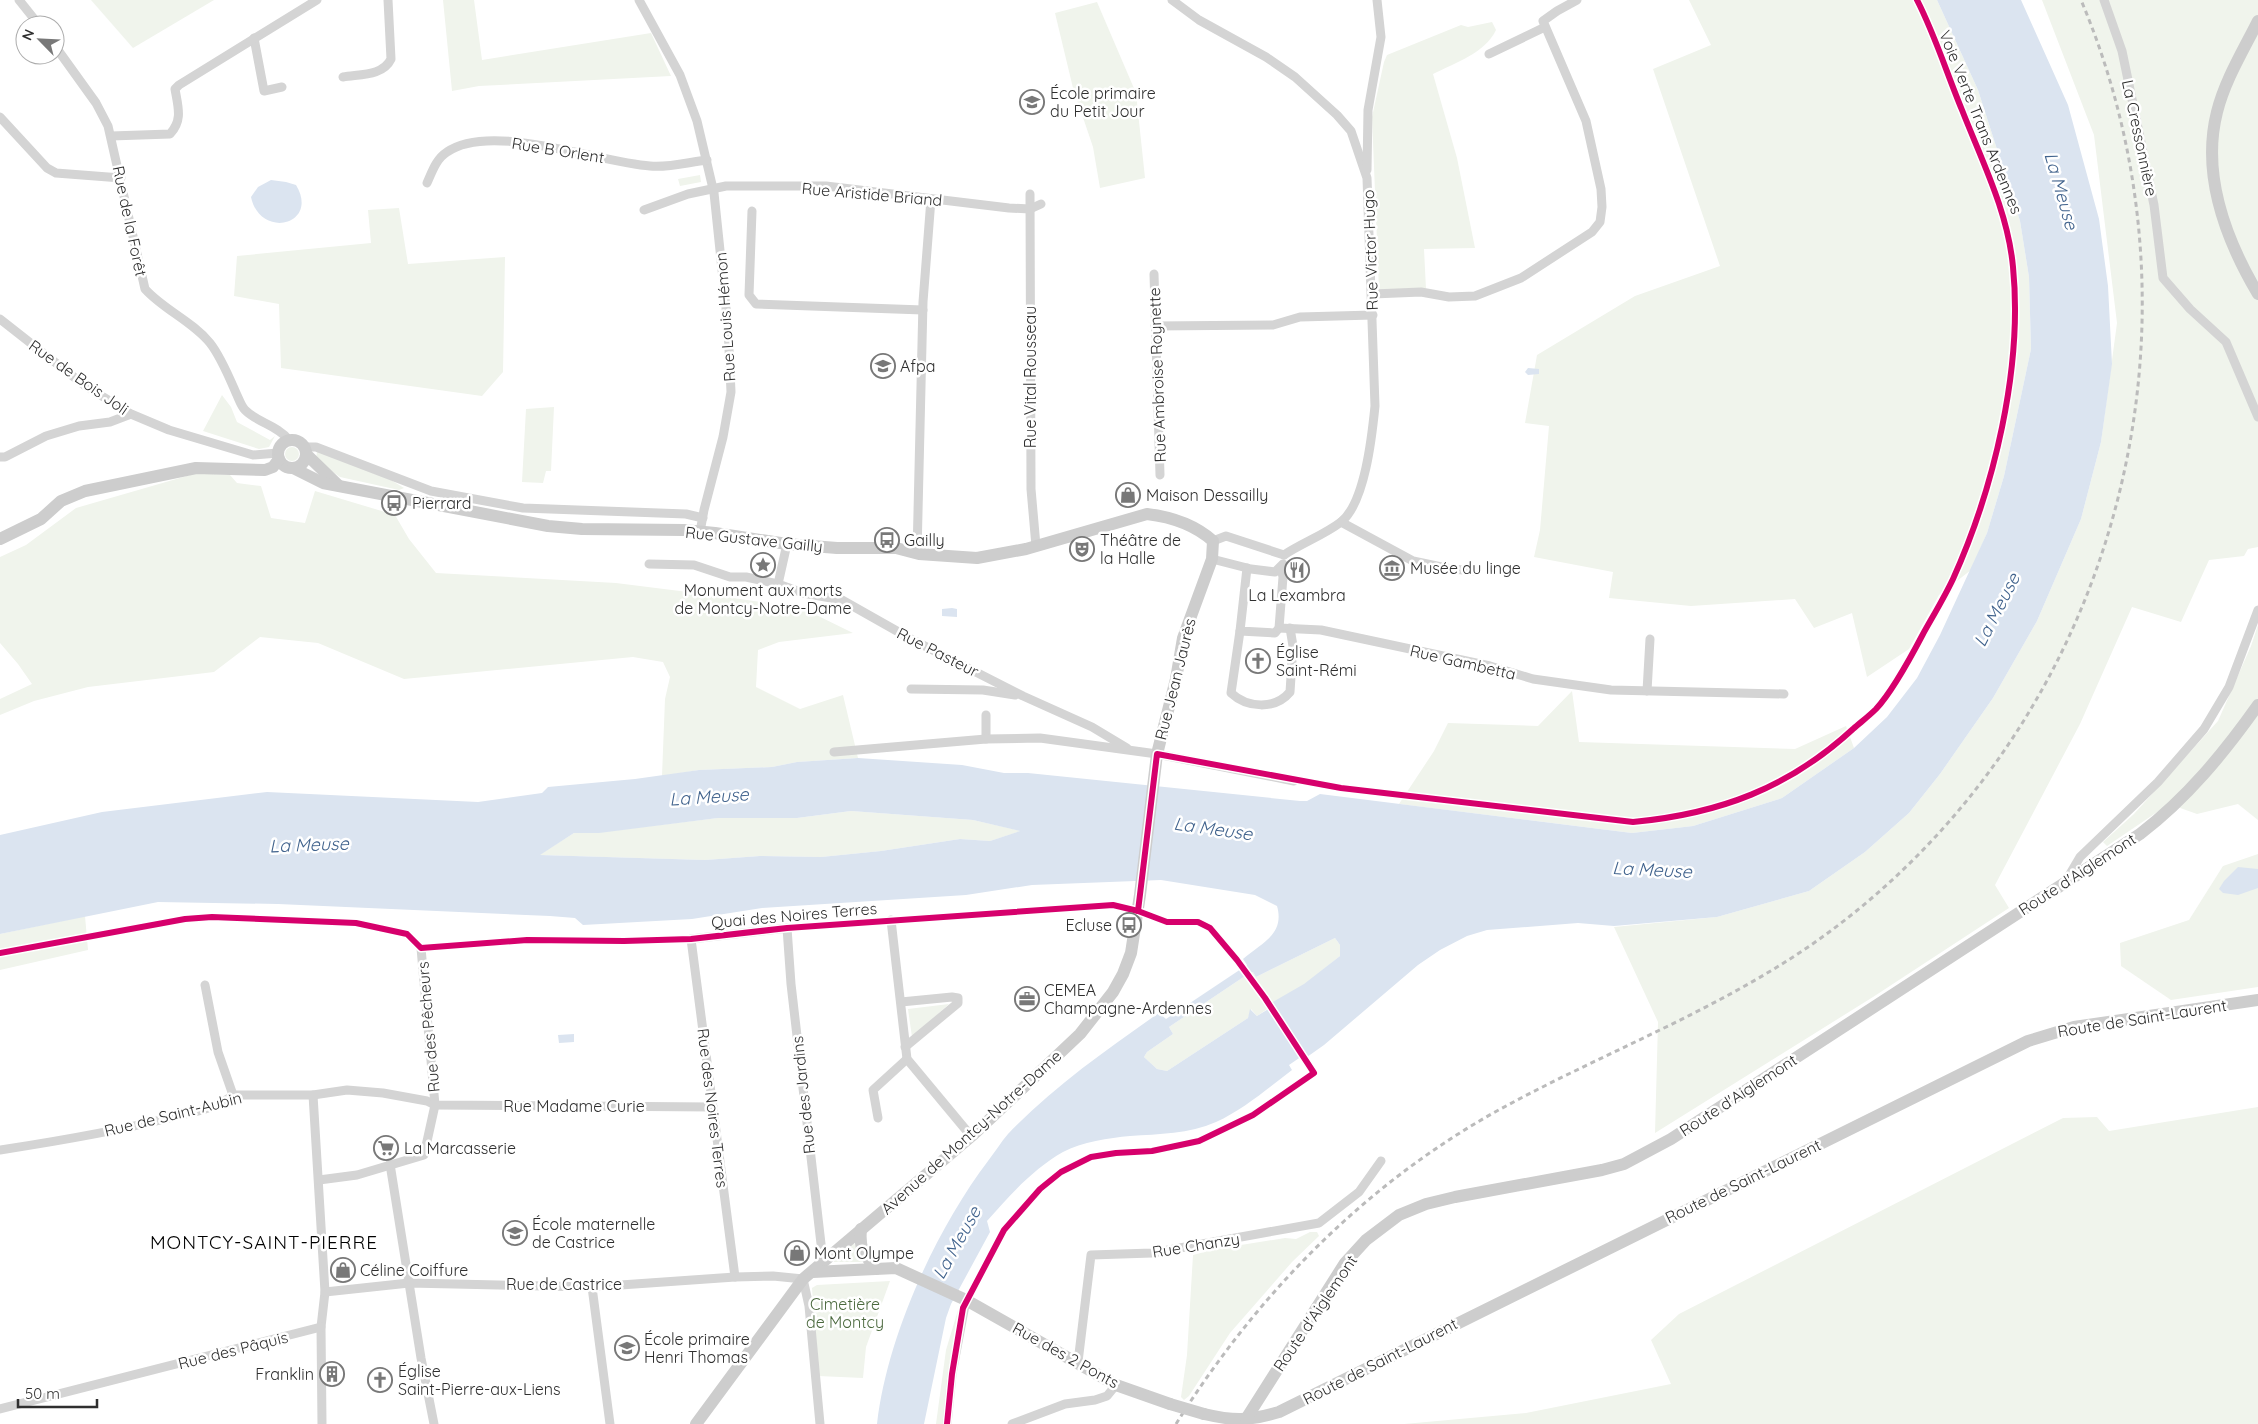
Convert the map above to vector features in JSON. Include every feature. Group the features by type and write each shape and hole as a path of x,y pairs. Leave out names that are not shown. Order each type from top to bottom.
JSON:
{"street":[{"path":"19,0 30,15"},
{"path":"111,136 170,134 178,126 180,114 175,89 179,85 317,0"},
{"path":"343,77 379,71 388,66 391,59 388,0"},
{"name":"Rue Louis Hémon","path":"639,0 680,75 697,121 713,188 728,327 731,392 723,436 700,532"},
{"name":"Rue Victor Hugo","path":"1172,0 1199,20 1266,57 1295,77 1337,115 1351,131 1367,178 1376,406 1372,439 1356,500 1350,512 1340,522 1284,555"},
{"path":"1367,178 1368,110 1381,37 1377,0"},
{"path":"1373,294 1421,292 1449,297 1475,296 1521,278 1592,232 1600,222 1600,189 1586,121 1543,22 1557,11 1577,0"},
{"name":"La Cressonnière","path":"2104,0 2122,51 2154,205 2164,278 2190,309 2226,342 2258,417"},
{"path":"2258,21 2222,97 2217,113 2212,151 2215,187 2229,235 2239,262 2258,294"},
{"path":"1489,54 1545,26"},
{"path":"254,38 264,91 282,88"},
{"name":"Rue de la Forêt","path":"65,60 96,103 111,136 145,289 153,298 194,327 210,343 243,409 278,429 289,440"},
{"path":"0,117 46,168 56,174 121,178"},
{"name":"Rue B Orlent","path":"427,183 436,163 448,152 470,143 495,142 554,147 651,167 707,160"},
{"name":"Rue Aristide Briand","path":"644,210 713,188 726,186 826,186 1030,209"},
{"name":"Rue Vital Rousseau","path":"1030,194 1031,489 1036,546"},
{"path":"917,554 922,310 931,199"},
{"path":"1030,209 1041,204"},
{"path":"752,211 749,295 756,304 922,310"},
{"name":"Rue Ambroise Roynette","path":"1154,274 1160,476"},
{"path":"1155,326 1273,325 1300,317 1373,315"},
{"name":"Rue de Bois Joli","path":"0,319 84,385 131,414 169,430 253,454 278,456"},
{"path":"0,457 5,457 46,436 80,426 110,422 131,414"},
{"path":"0,539 41,518 61,500 85,491 196,468 265,470 273,467 281,445 289,440 298,441 338,485"},
{"name":"Rue Gustave Gailly","path":"306,451 316,447 432,491 523,508 676,514 703,518"},
{"path":"278,456 284,466 293,468 301,465 306,451"},
{"name":"Rue Gustave Gailly","path":"293,468 311,478 338,485 548,526 582,529 700,532 787,544 837,548 896,548 917,554 977,558 1036,546 1147,514 1165,516 1200,530 1213,549"},
{"path":"1340,522 1413,561 1451,569 1477,571"},
{"path":"1226,536 1284,555 1285,560 1275,572 1247,568 1213,549 1226,536"},
{"path":"778,584 787,544"},
{"name":"Rue Jean Jaurès","path":"1156,767 1157,754 1176,679 1183,638 1213,549"},
{"name":"Rue Pasteur","path":"649,564 694,564 730,577 746,577 778,584 803,594 842,600 911,639 1023,696 1092,727 1131,750"},
{"path":"1280,628 1283,577 1281,567"},
{"path":"1247,568 1231,693 1239,701 1254,706 1285,697 1290,692 1293,646 1290,628"},
{"path":"2065,882 2080,857 2158,782 2204,729 2229,687 2258,610"},
{"name":"Rue Gambetta","path":"1240,631 1274,633 1280,628 1321,630 1490,666 1533,679 1611,690 1784,694"},
{"path":"1647,691 1650,639"},
{"path":"911,689 982,690 1023,696"},
{"name":"Route d'Aiglemont","path":"1246,1419 1346,1263 1366,1240 1399,1215 1426,1204 1455,1197 1602,1170 1624,1164 1648,1153 2159,819 2203,776 2258,706"},
{"path":"986,715 986,739"},
{"path":"834,752 986,739 1040,738 1157,754 1294,781"},
{"name":"Avenue de Montcy-Notre-Dame","path":"696,1424 808,1276 822,1261 971,1136 1063,1050 1099,1012 1123,974 1131,952 1156,767"},
{"path":"891,920 907,1059 971,1136"},
{"name":"Quai des Noires Terres","path":"691,938 787,928"},
{"name":"Rue des Jardins","path":"787,928 792,993 822,1261"},
{"name":"Rue des Noires Terres","path":"691,938 735,1277"},
{"name":"Rue des Pêcheurs","path":"390,1164 424,1155 435,1105 421,948"},
{"path":"205,985 218,1052 233,1095"},
{"path":"901,1002 958,998 958,1003 905,1047"},
{"name":"Route de Saint-Laurent","path":"1230,1422 1279,1412 2028,1040 2074,1027 2258,1000"},
{"path":"878,1118 873,1090 907,1059"},
{"name":"Rue de Saint-Aubin","path":"0,1150 53,1142 170,1118 226,1102 233,1095 313,1095 347,1090 383,1093 435,1105"},
{"path":"313,1095 325,1292 321,1327 322,1424"},
{"name":"Rue Madame Curie","path":"435,1105 712,1107"},
{"name":"Rue Chanzy","path":"1078,1362 1091,1255 1152,1253 1319,1223 1359,1192 1381,1161"},
{"path":"319,1180 357,1175 390,1164 434,1424"},
{"path":"861,1229 860,1243 862,1250 876,1269"},
{"name":"Rue des 2 Ponts","path":"808,1276 896,1268 963,1299 1116,1385 1230,1422"},
{"path":"808,1276 820,1424"},
{"name":"Rue de Castrice","path":"325,1292 409,1283 592,1287 735,1277 808,1276"},
{"path":"592,1287 610,1424"},
{"path":"947,1424 963,1299"},
{"name":"Rue des Pâquis","path":"0,1409 321,1327"},
{"path":"1012,1424 1064,1404 1096,1400 1107,1396 1116,1385"}],"green space":[{"path":"91,0 214,0 133,48"},
{"path":"443,0 474,0 482,60 651,33 671,76 479,86 452,91"},
{"path":"1689,0 1937,0 1978,90 2020,221 2029,277 2031,349 2004,476 1987,533 1971,570 1939,595 1909,649 1867,677 1852,613 1814,628 1795,599 1691,606 1609,598 1613,572 1534,557 1540,530 1549,426 1525,423 1537,355 1635,296 1720,266 1653,69 1711,45"},
{"path":"2042,0 2258,0 2258,547 2248,549 2244,556 2209,560 2181,622 2132,607 2080,724 1995,885 2009,908 1873,997 1655,1133 1658,1022 1614,927 1717,917 1809,891 1865,852 1909,813 1940,774 1993,698 2037,621 2081,519 2101,442 2117,323 2094,135"},
{"path":"1097,2 1136,93 1145,178 1100,188 1093,147 1073,88 1055,13"},
{"path":"1492,22 1496,30 1485,45 1469,56 1433,74 1457,158 1475,248 1424,249 1426,289 1379,291 1372,117 1384,62 1387,55 1461,25 1468,27"},
{"path":"700,175 701,182 680,186 678,179"},
{"path":"399,208 408,264 505,257 503,372 482,396 281,368 279,304 234,296 237,256 371,243 368,210"},
{"path":"222,395 231,407 237,422 270,440 275,436 269,447 259,449 203,431"},
{"path":"554,407 551,471 546,471 543,483 522,482 526,409"},
{"path":"292,447 297,449 299,454 297,459 292,461 287,459 285,454 287,449"},
{"path":"317,451 391,480 404,488 399,490 340,477 316,460"},
{"path":"197,473 230,475 237,483 261,486 271,518 305,523 315,491 395,515 409,539 436,573 616,583 802,608 853,633 779,642 758,650 756,687 800,709 843,695 858,758 797,762 772,767 699,770 662,776 665,699 670,677 663,662 633,657 404,679 318,643 260,637 214,672 88,687 34,701 0,715 0,699 32,684 0,643 0,557 26,545 76,508"},
{"path":"2258,625 2258,820 2238,804 2197,814 2169,804 2107,846 2103,842 2134,814 2218,721 2251,646"},
{"path":"1572,691 1579,742 1795,749 1846,726 1854,748 1782,798 1693,826 1632,833 1399,804 1434,751 1448,723 1538,726"},
{"path":"851,811 973,820 1021,831 990,841 960,839 881,851 821,857 760,856 705,860 539,855 574,833 593,833 718,818 797,818"},
{"path":"2258,854 2258,987 2171,1000 2121,966 2120,943 2189,920 2223,866"},
{"path":"85,916 88,950 0,970 0,934"},
{"path":"1335,938 1340,945 1340,956 1304,985 1272,1003 1273,1005 1257,1016 1251,1009 1248,1018 1167,1071 1157,1069 1144,1057 1147,1052 1173,1034 1169,1027 1245,976 1253,972 1256,977"},
{"path":"949,1004 912,1037 908,1009"},
{"path":"2258,1107 2258,1424 1404,1424 1526,1413 1671,1384 1651,1340 1679,1314 2063,1118 2097,1117 2109,1131"},
{"path":"1310,1232 1317,1232 1319,1236 1292,1262 1230,1333 1189,1396 1184,1400 1181,1397 1187,1355 1193,1255 1216,1249 1285,1238 1296,1239"},
{"path":"854,1243 863,1260 862,1262 834,1262 834,1259"},
{"name":"Cimetière de Montcy","path":"890,1281 866,1347 863,1378 818,1376 812,1288 817,1285"},
{"path":"963,1308 947,1424 936,1424 946,1350 958,1310"}],"water":[{"name":"La Meuse","path":"1937,0 2021,0 2068,105 2099,219 2108,286 2112,364 2101,442 2081,519 2037,621 1993,698 1940,774 1909,813 1865,852 1809,891 1717,917 1614,926 1578,923 1487,930 1467,936 1440,950 1418,965 1324,1045 1307,1057 1305,1054 1289,1065 1292,1070 1256,1098 1226,1117 1206,1126 1185,1131 1105,1139 1087,1143 1063,1152 1052,1159 1022,1184 987,1221 990,1232 951,1304 946,1318 924,1424 877,1424 882,1391 891,1356 916,1286 932,1252 968,1189 1008,1134 1059,1087 1159,1013 1166,1019 1247,965 1243,959 1264,943 1275,931 1279,916 1277,906 1255,895 1161,880 1032,885 966,895 762,908 692,919 583,925 575,918 550,916 278,904 158,902 0,934 0,835 102,812 267,792 478,802 542,793 548,787 635,779 699,770 772,767 797,762 858,758 962,765 1004,773 1028,773 1300,801 1307,801 1320,794 1632,833 1693,826 1782,798 1854,748 1887,717 1917,678 1940,635 1987,533 2004,476 2031,349 2029,277 2020,221 1978,90","holes":["851,811 973,820 1020,831 990,841 960,839 881,851 821,857 760,856 705,860 540,855 574,833 599,833 718,818 797,818","1335,938 1340,945 1340,956 1304,984 1271,1003 1273,1006 1257,1016 1250,1009 1248,1018 1167,1071 1157,1069 1144,1057 1147,1052 1173,1034 1169,1027 1245,976 1253,972 1256,977"]},
{"path":"271,180 296,185 301,199 300,210 295,218 286,222 276,223 265,219 257,210 251,197 258,187"},
{"path":"1528,368 1539,369 1539,374 1528,375 1525,372"},
{"path":"942,609 957,609 957,617 942,616"},
{"path":"2238,867 2258,869 2258,888 2238,895 2223,893 2219,889"},
{"path":"574,1034 574,1042 559,1043 558,1035"}],"railway":[{"path":"1176,1424 1207,1377 1277,1289 1357,1209 1447,1141 1495,1112 1735,992 1811,945 1915,858 2000,756 2066,643 2112,520 2137,392 2141,260 2123,129 2081,0"}],"cycle path":[{"name":"Voie Verte Trans Ardennes","path":"1138,911 1157,754 1341,788 1633,822 1665,818 1724,805 1778,782 1829,750 1882,702 1895,683 1950,586 1968,544 1993,467 2002,427 2014,346 2015,306 2013,267 2006,226 1986,168 1917,0"},
{"path":"0,953 185,919 212,917 356,923 407,934 421,948 527,940 624,941 691,939 787,928 1113,905 1138,911 1167,922 1198,922 1210,928 1265,998 1314,1073 1253,1115 1199,1141 1152,1151 1116,1153 1091,1157 1061,1172 1040,1189 1004,1230 963,1308 952,1374 947,1424"}],"place":[{"name":"École primaire du Petit Jour","path":"1032,102"},
{"name":"Afpa","path":"883,366"},
{"name":"Maison Dessailly","path":"1128,495"},
{"name":"Pierrard","path":"394,503"},
{"name":"Gailly","path":"887,540"},
{"name":"Théâtre de la Halle","path":"1082,549"},
{"name":"Monument aux morts de Montcy-Notre-Dame","path":"763,565"},
{"name":"Musée du linge","path":"1392,568"},
{"name":"La Lexambra","path":"1297,570"},
{"name":"Église Saint-Rémi","path":"1258,661"},
{"name":"Ecluse","path":"1129,925"},
{"name":"CEMEA Champagne-Ardennes","path":"1027,999"},
{"name":"La Marcasserie","path":"386,1148"},
{"name":"École maternelle de Castrice","path":"515,1233"},
{"name":"Mont Olympe","path":"797,1253"},
{"name":"Céline Coiffure","path":"343,1270"},
{"name":"École primaire Henri Thomas","path":"627,1348"},
{"name":"Franklin","path":"332,1374"},
{"name":"Église Saint-Pierre-aux-Liens","path":"380,1380"}],"district":[{"name":"MONTCY-SAINT-PIERRE","path":"264,1242"}]}
